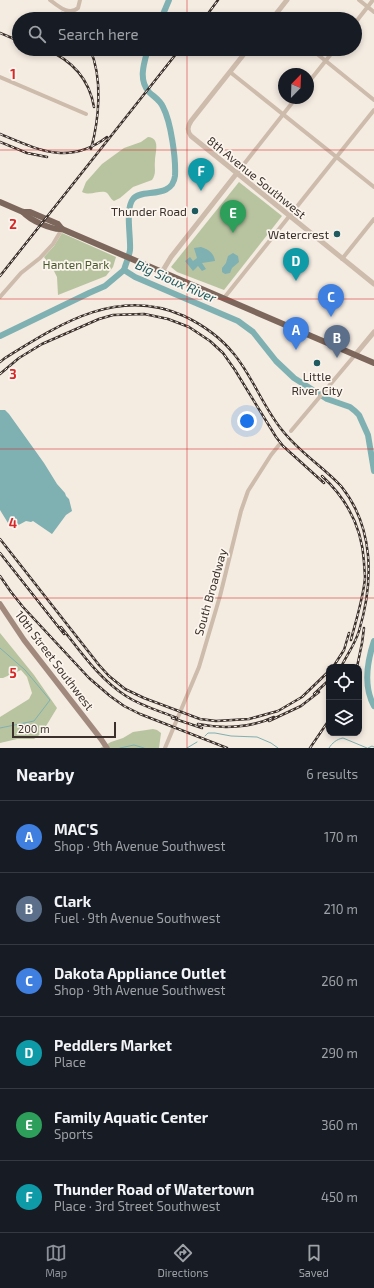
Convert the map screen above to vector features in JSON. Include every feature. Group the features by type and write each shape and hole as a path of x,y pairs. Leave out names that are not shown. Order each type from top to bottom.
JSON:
{"main road":[{"path":"0,202 23,212 28,217 56,229 62,229 374,363"},
{"name":"10th Street Southwest","path":"0,604 24,640 101,739 106,748"}],"street":[{"path":"50,0 70,11 76,10 80,5 80,0"},
{"path":"278,12 287,0"},
{"path":"359,0 374,12"},
{"path":"362,14 373,0"},
{"path":"243,56 230,72 374,187"},
{"path":"320,56 374,100"},
{"path":"314,76 330,56"},
{"name":"8th Avenue Southwest","path":"230,72 191,122 188,133 374,284"},
{"path":"0,77 86,114"},
{"path":"162,272 171,257 291,104"},
{"path":"224,298 374,110"},
{"path":"342,259 374,219"},
{"path":"0,297 21,273 34,264 44,254 53,244 62,229"},
{"path":"291,431 374,332"},
{"name":"South Broadway","path":"165,748 199,667 220,596 241,511 248,491 279,445"}],"green space":[{"path":"148,137 155,140 156,143 155,173 152,180 133,187 114,201 105,192 88,194 82,192 86,182 102,164 124,148 141,142"},
{"path":"239,182 282,216 224,290 177,272 171,267"},
{"name":"Hanten Park","path":"62,233 116,257 113,267 106,276 58,295 57,277 44,257 54,246"},
{"path":"0,633 34,675 57,708 43,731 34,739 17,739 0,743 0,717 29,699 32,693 27,677 21,670 0,678"},
{"path":"153,729 161,733 159,748 100,748 133,732"}],"water":[{"path":"201,247 210,252 215,261 202,263 206,269 202,271 198,266 193,271 185,261 190,257 193,261 197,258 194,248"},
{"path":"233,253 238,256 239,262 232,268 230,273 225,274 222,272 222,268 226,263 228,256"},
{"path":"0,410 5,410 9,414 69,499 72,511 66,515 52,534 33,521 26,521 13,528 0,510"}],"waterway":[{"name":"Big Sioux River","path":"164,12 169,0"},
{"name":"Big Sioux River","path":"124,270 130,250 129,209 133,199 143,194 163,191 173,183 175,176 175,160 166,114 160,102 149,92 144,82 143,71 146,56"},
{"name":"Big Sioux River","path":"124,270 135,277 238,321 253,332 276,361 294,378 327,399 350,407 355,411 359,415 368,435 374,471"},
{"path":"0,336 105,286 124,270"},
{"name":"Big Sioux River","path":"374,641 367,674 368,690 374,706"},
{"path":"0,648 25,670 50,700 34,721 0,728"},
{"path":"205,736 208,733 215,733 231,736 257,737 278,748"},
{"path":"329,748 332,744 343,738 367,748"},
{"path":"187,748 197,742"},
{"path":"120,748 134,745 144,748"},
{"path":"368,748 372,746 374,747"}],"railway":[{"path":"209,12 218,0"},
{"path":"0,33 12,38"},
{"path":"59,56 78,71 88,87 94,107"},
{"path":"91,149 98,112 97,73 93,56"},
{"path":"0,276 174,56"},
{"path":"0,134 41,150 67,153 80,151 93,146 107,137"},
{"path":"0,142 27,153 47,157"},
{"path":"0,362 26,345 68,322 90,313 113,307 136,305 160,308 184,316 198,323 217,337 241,363 269,412 282,430 296,445 341,486 352,502 360,519 368,555 369,574 367,593 359,631 343,664"},
{"path":"0,374 19,358 42,344 99,319 113,315 144,314 168,319 189,327 210,341 223,353 276,437 283,446 324,483"},
{"path":"322,476 339,494 352,515 363,550 365,576 364,586 351,640"},
{"path":"0,539 99,665 109,676 125,689 144,698 200,719 216,721 249,719 278,711 302,697 326,674"},
{"path":"0,553 64,634"},
{"path":"0,576 23,607 89,678 110,696 124,706 140,714 227,748"},
{"path":"61,627 107,682 138,703 177,718"},
{"path":"358,664 364,628"},
{"path":"335,664 344,650 349,633"},
{"path":"314,694 326,683"},
{"path":"269,721 301,706 319,692"},
{"path":"198,724 227,727 256,723 274,717"},
{"path":"172,718 202,728"},
{"path":"310,748 326,724"}],"place":[{"name":"Thunder Road of Watertown","path":"201,191"},
{"name":"Thunder Road","path":"195,211"},
{"name":"Family Aquatic Center","path":"233,233"},
{"name":"Watercrest","path":"337,234"},
{"name":"Peddlers Market","path":"296,281"},
{"name":"Dakota Appliance Outlet","path":"331,317"},
{"name":"MAC'S","path":"296,350"},
{"name":"Clark","path":"337,358"},
{"name":"Little River City","path":"317,363"}]}
